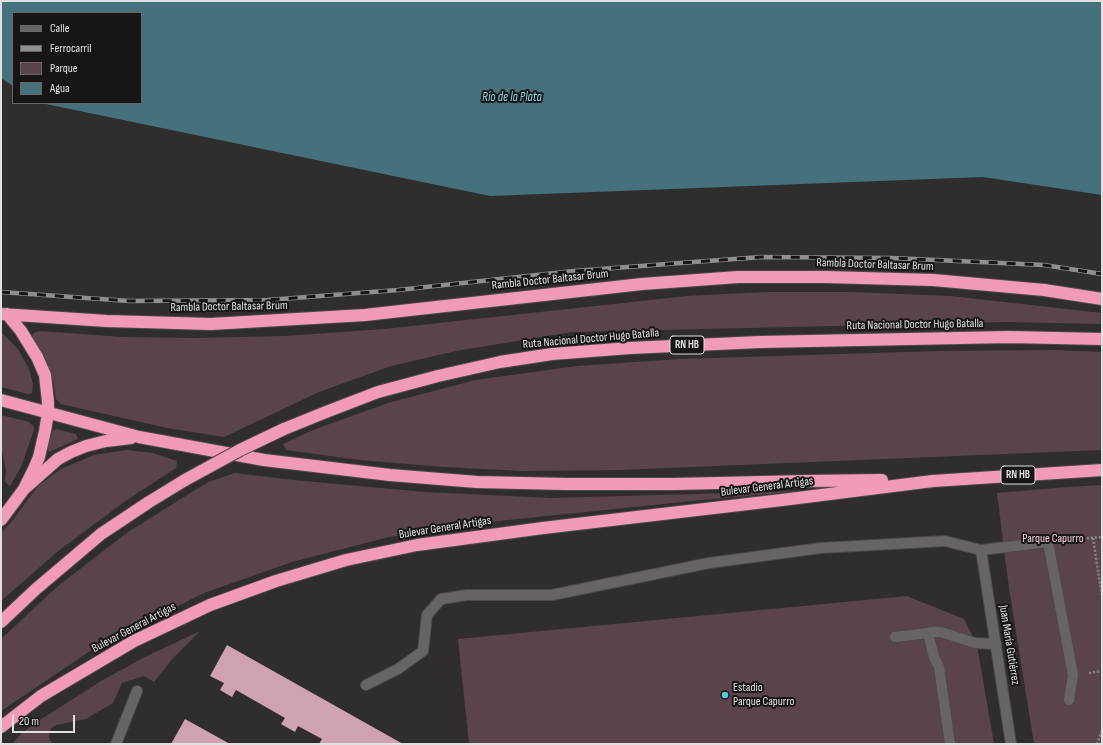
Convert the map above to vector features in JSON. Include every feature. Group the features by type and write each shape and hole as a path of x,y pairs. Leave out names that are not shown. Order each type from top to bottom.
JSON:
{"highway":[{"name":"Rambla Doctor Baltasar Brum","path":"4,314 107,321 211,324 365,315 642,284 738,278 826,277 933,280 1044,290 1102,298"},
{"path":"1,520 24,489 34,469 39,457 48,413 45,375 37,357 21,330 4,314"},
{"name":"Ruta Nacional Doctor Hugo Batalla","path":"1,622 36,589 102,534 185,480 240,450 284,429 393,388 438,376 500,362 552,354 630,348 760,342 1009,337 1102,340"},
{"path":"1,400 139,437 264,460 390,475 477,482 566,484 933,481"},
{"path":"24,489 58,459 70,452 106,441 139,437"},
{"name":"RN HB","path":"933,481 1102,470"},
{"name":"Bulevar General Artigas","path":"1,727 41,696 134,641 210,605 276,581 346,560 417,546 543,528 933,481"}],"street":[{"path":"366,686 398,669 423,651 427,615 441,600 466,595 552,595 709,563 821,548 944,541 981,550 1048,542 1072,675 1069,700"},
{"name":"Juan María Gutiérrez","path":"981,550 1011,744"},
{"path":"895,637 941,632 975,643 996,644"},
{"path":"928,634 934,657 939,667 950,744"},
{"path":"116,744 137,691"}],"path":[{"path":"1048,542 1102,537"},
{"path":"1093,538 1102,596"},
{"path":"1097,744 1102,730"}],"green space":[{"path":"766,292 851,292 951,296 1102,313 1102,324 1006,322 572,332 456,351 391,366 319,392 224,437 167,428 61,404 56,399 54,384 48,365 32,337 33,333 40,331 122,337 195,338 285,336 384,329 687,296"},
{"path":"1,332 18,349 29,369 33,384 32,393 28,394 1,387"},
{"path":"1055,350 1102,352 1102,450 619,470 523,471 444,467 359,460 286,450 283,444 313,430 388,403 475,380 577,366 679,359 940,351"},
{"path":"1,415 29,422 34,427 21,467 10,486 5,481 6,470 1,447"},
{"path":"56,429 76,434 78,439 49,452 47,448 53,431"},
{"path":"127,450 153,453 177,461 176,468 124,502 57,552 1,601 1,533 12,521 38,486 61,469 94,455"},
{"path":"235,473 425,492 552,498 801,491 489,522 389,537 292,562 204,593 93,649 1,711 1,639 58,586 128,532 208,482"},
{"name":"Parque Capurro","path":"1102,485 1102,744 1034,744 1009,588 997,493"},
{"name":"Estadio Parque Capurro","path":"907,596 964,619 977,645 994,744 469,744 458,639"},
{"path":"200,631 174,657 154,682 144,676 122,683 113,703 86,719 56,725 50,729 49,738 53,744 12,744 22,733 37,722 101,681 145,657"}],"water":[{"name":"Río de la Plata","path":"1,1 1102,1 1102,195 983,177 490,196 46,104 142,104 142,12 12,12 12,85 1,78"}],"building":[{"path":"227,645 403,744 319,744 322,739 298,726 295,732 281,724 285,718 236,690 232,697 220,690 224,683 210,676"},
{"path":"185,719 230,744 171,744"}],"railway":[{"path":"1,292 129,301 268,300 398,290 574,271 761,257 892,258 1044,265 1102,274"}],"place":[{"name":"Estadio Parque Capurro","path":"725,695"}]}
